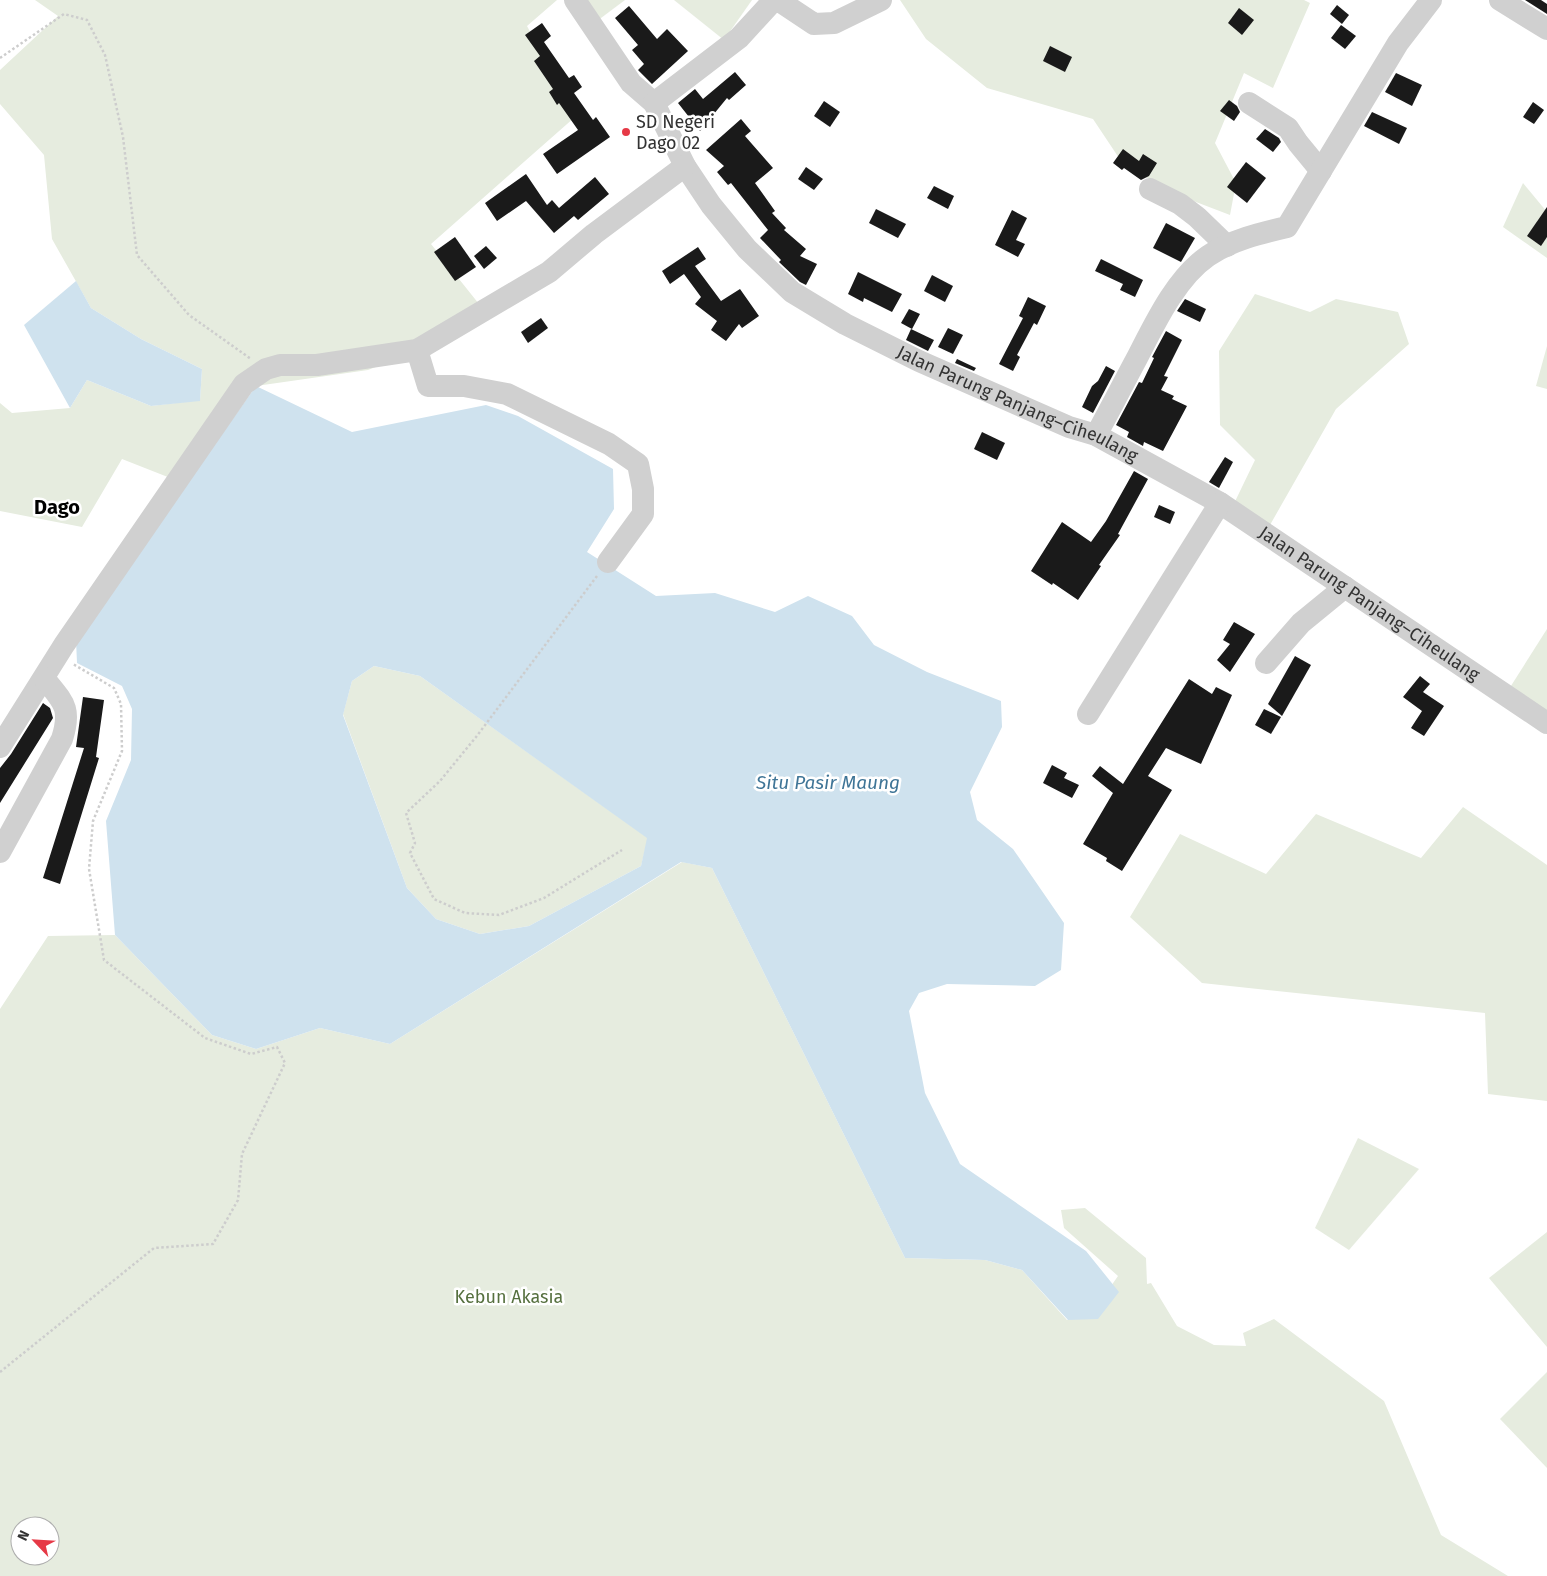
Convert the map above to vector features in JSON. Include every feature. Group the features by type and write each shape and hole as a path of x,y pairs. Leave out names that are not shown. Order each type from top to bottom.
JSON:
{"street":[{"name":"Jalan Parung Panjang–Ciheulang","path":"575,0 631,83 654,103 685,166 711,205 747,249 792,292 845,324 919,361 1069,427 1096,436 1220,503 1547,723"},
{"path":"654,103 739,38 772,2 781,2 814,24 834,23 881,0"},
{"path":"1096,436 1166,304 1193,268 1210,255 1227,246 1258,234 1287,227 1398,43 1432,0"},
{"path":"1500,0 1547,29"},
{"path":"1249,103 1288,128 1321,171"},
{"path":"0,747 64,645 244,384 266,369 280,365 317,365 417,350 549,272 594,234 685,166"},
{"path":"1150,189 1180,204 1197,217 1227,246"},
{"path":"417,350 428,386 464,386 507,394 608,444 638,464 643,490 643,514 608,562"},
{"path":"1088,714 1220,503"},
{"path":"1266,663 1301,623 1345,587"},
{"path":"0,852 62,739 67,724 66,705 44,678"}],"path":[{"path":"0,58 64,14 86,20 106,55 123,137 137,255 189,315 266,369"},
{"path":"608,562 476,737 440,781 406,813 414,843 410,853 434,899 465,913 499,915 544,898 622,850"},
{"path":"0,1372 154,1248 213,1244 238,1200 242,1154 285,1063 277,1048 251,1054 205,1038 104,960 89,869 93,821 122,751 121,704 114,688 72,664 64,645"}],"green space":[{"path":"35,0 557,0 527,26 575,117 431,244 487,314 463,332 368,370 256,386 183,483 122,459 82,527 0,511 0,403 12,413 70,408 87,380 151,406 200,400 202,369 141,339 91,308 52,239 44,155 0,104 0,70 58,16"},
{"path":"573,0 625,0 593,24"},
{"path":"674,0 752,0 724,40"},
{"path":"900,0 1304,0 1310,3 1273,88 1244,73 1215,143 1236,183 1230,215 1196,202 1125,167 1093,119 987,88 926,39"},
{"path":"1523,183 1547,212 1547,258 1503,227"},
{"path":"1255,294 1310,312 1336,299 1398,312 1409,344 1336,409 1262,539 1228,516 1255,460 1220,425 1219,351"},
{"path":"1547,346 1547,389 1536,386"},
{"path":"1547,629 1547,718 1502,700"},
{"path":"374,666 420,676 648,838 641,866 529,926 480,934 436,919 407,888 343,714 352,681"},
{"path":"1463,807 1547,865 1547,1101 1488,1094 1485,1013 1202,983 1130,917 1180,834 1266,874 1316,814 1421,858"},
{"name":"Kebun Akasia","path":"682,862 712,868 905,1258 985,1260 1022,1270 1067,1320 1093,1312 1118,1276 1064,1228 1061,1210 1085,1208 1146,1258 1147,1284 1151,1283 1177,1326 1214,1345 1246,1346 1243,1333 1274,1319 1384,1401 1441,1535 1508,1576 0,1576 0,1009 48,936 115,935 212,1035 256,1049 320,1028 390,1044"},
{"path":"1358,1138 1419,1169 1349,1250 1315,1228"},
{"path":"1547,1232 1547,1347 1489,1278"},
{"path":"1547,1372 1547,1468 1500,1419"}],"water":[{"path":"76,281 91,308 141,339 202,369 200,401 151,406 87,380 70,408 24,325"},
{"name":"Situ Pasir Maung","path":"256,386 352,432 486,405 518,416 613,469 614,509 587,552 656,596 715,593 775,612 808,596 852,616 874,645 927,672 1001,701 1002,727 970,792 977,820 1013,849 1064,923 1061,970 1035,986 947,984 919,993 909,1011 925,1093 960,1164 1086,1251 1119,1292 1098,1319 1068,1320 1022,1270 985,1260 905,1258 712,868 681,862 390,1044 320,1028 256,1049 212,1035 115,935 106,821 131,760 132,709 122,686 77,663 76,640","holes":["374,666 420,676 647,838 641,866 529,926 480,934 436,919 407,888 343,715 352,681"]}],"building":[{"path":"1525,0 1541,0 1547,4 1547,14"},
{"path":"1337,5 1349,15 1342,24 1330,14"},
{"path":"629,6 657,39 667,29 688,51 652,84 638,70 644,64 632,50 638,45 615,18"},
{"path":"1239,8 1254,20 1242,35 1228,23"},
{"path":"542,23 551,36 544,42 569,78 574,75 582,87 574,93 593,120 596,117 610,137 557,174 543,154 578,130 559,103 557,105 549,92 553,89 534,61 540,56 525,35"},
{"path":"1341,25 1356,36 1345,49 1331,38"},
{"path":"1050,46 1072,57 1065,72 1043,61"},
{"path":"735,72 746,85 729,100 727,98 700,131 678,103 695,89 703,99"},
{"path":"1396,73 1422,85 1412,106 1385,92"},
{"path":"1229,100 1237,106 1240,112 1234,121 1220,111"},
{"path":"824,101 840,112 830,127 814,116"},
{"path":"1533,102 1544,110 1534,124 1523,117"},
{"path":"1372,112 1407,128 1399,144 1364,126"},
{"path":"741,119 751,131 745,136 773,168 755,183 775,211 772,213 786,228 784,230 806,249 800,256 817,264 806,285 800,282 779,262 781,260 760,238 768,230 731,183 728,185 717,172 724,166 706,150"},
{"path":"1265,129 1279,138 1281,142 1273,152 1256,139"},
{"path":"1123,149 1139,161 1143,154 1157,163 1149,176 1141,180 1113,163"},
{"path":"1246,162 1266,178 1247,203 1227,187"},
{"path":"806,167 823,179 814,190 798,179"},
{"path":"526,174 547,205 552,200 559,208 595,177 609,194 578,220 574,216 554,233 526,201 497,221 485,203"},
{"path":"934,186 954,196 948,209 927,198"},
{"path":"1547,207 1547,237 1541,246 1527,236"},
{"path":"876,209 906,224 898,238 869,223"},
{"path":"1012,210 1027,218 1016,240 1025,244 1018,257 995,245"},
{"path":"1166,223 1195,238 1181,262 1153,248"},
{"path":"455,237 476,267 455,281 434,252"},
{"path":"486,246 497,258 484,269 474,256"},
{"path":"698,247 706,259 695,266 721,301 740,289 759,316 742,328 739,324 726,341 711,330 717,321 695,304 701,297 684,274 670,284 662,271"},
{"path":"1101,259 1143,280 1135,297 1120,290 1123,284 1095,271"},
{"path":"858,272 902,294 892,312 864,298 863,302 848,294"},
{"path":"932,275 953,286 945,302 924,291"},
{"path":"1028,297 1046,306 1037,325 1034,323 1017,355 1020,357 1013,371 999,364 1023,318 1019,316"},
{"path":"1185,299 1206,309 1200,322 1177,311"},
{"path":"909,309 920,314 912,329 901,323"},
{"path":"541,318 548,328 528,343 521,332"},
{"path":"948,328 963,335 953,354 938,347"},
{"path":"911,329 934,340 928,351 906,340"},
{"path":"1166,331 1182,340 1164,376 1168,377 1161,390 1174,396 1172,399 1187,406 1163,451 1144,442 1143,446 1127,437 1129,432 1116,425 1139,382 1142,383 1154,358 1152,357"},
{"path":"957,359 976,368 974,371 955,363"},
{"path":"1106,366 1115,371 1093,413 1082,407 1092,386 1098,381"},
{"path":"982,432 1005,443 997,460 974,449"},
{"path":"1225,457 1233,462 1219,488 1209,482"},
{"path":"1134,471 1148,479 1118,534 1120,535 1078,600 1031,571 1062,522 1091,542 1106,521"},
{"path":"1159,505 1175,512 1170,524 1154,517"},
{"path":"1234,622 1255,634 1230,672 1217,660 1230,644 1223,640"},
{"path":"1295,656 1311,665 1282,716 1268,704"},
{"path":"1420,676 1430,684 1423,692 1444,706 1424,736 1411,728 1422,711 1403,697"},
{"path":"1189,679 1212,694 1216,687 1232,695 1201,764 1166,748 1148,776 1172,790 1122,871 1106,861 1107,858 1083,844 1113,793 1092,776 1100,766 1123,784"},
{"path":"83,697 104,700 96,757 99,758 60,884 43,878 84,748 76,747"},
{"path":"43,703 50,708 53,718 0,803 0,768"},
{"path":"1264,709 1281,717 1271,734 1255,725"},
{"path":"1052,765 1067,773 1064,778 1079,785 1072,798 1043,783"}],"place":[{"name":"SD Negeri Dago 02","path":"626,132"}],"district":[{"name":"Dago","path":"57,507"}]}
